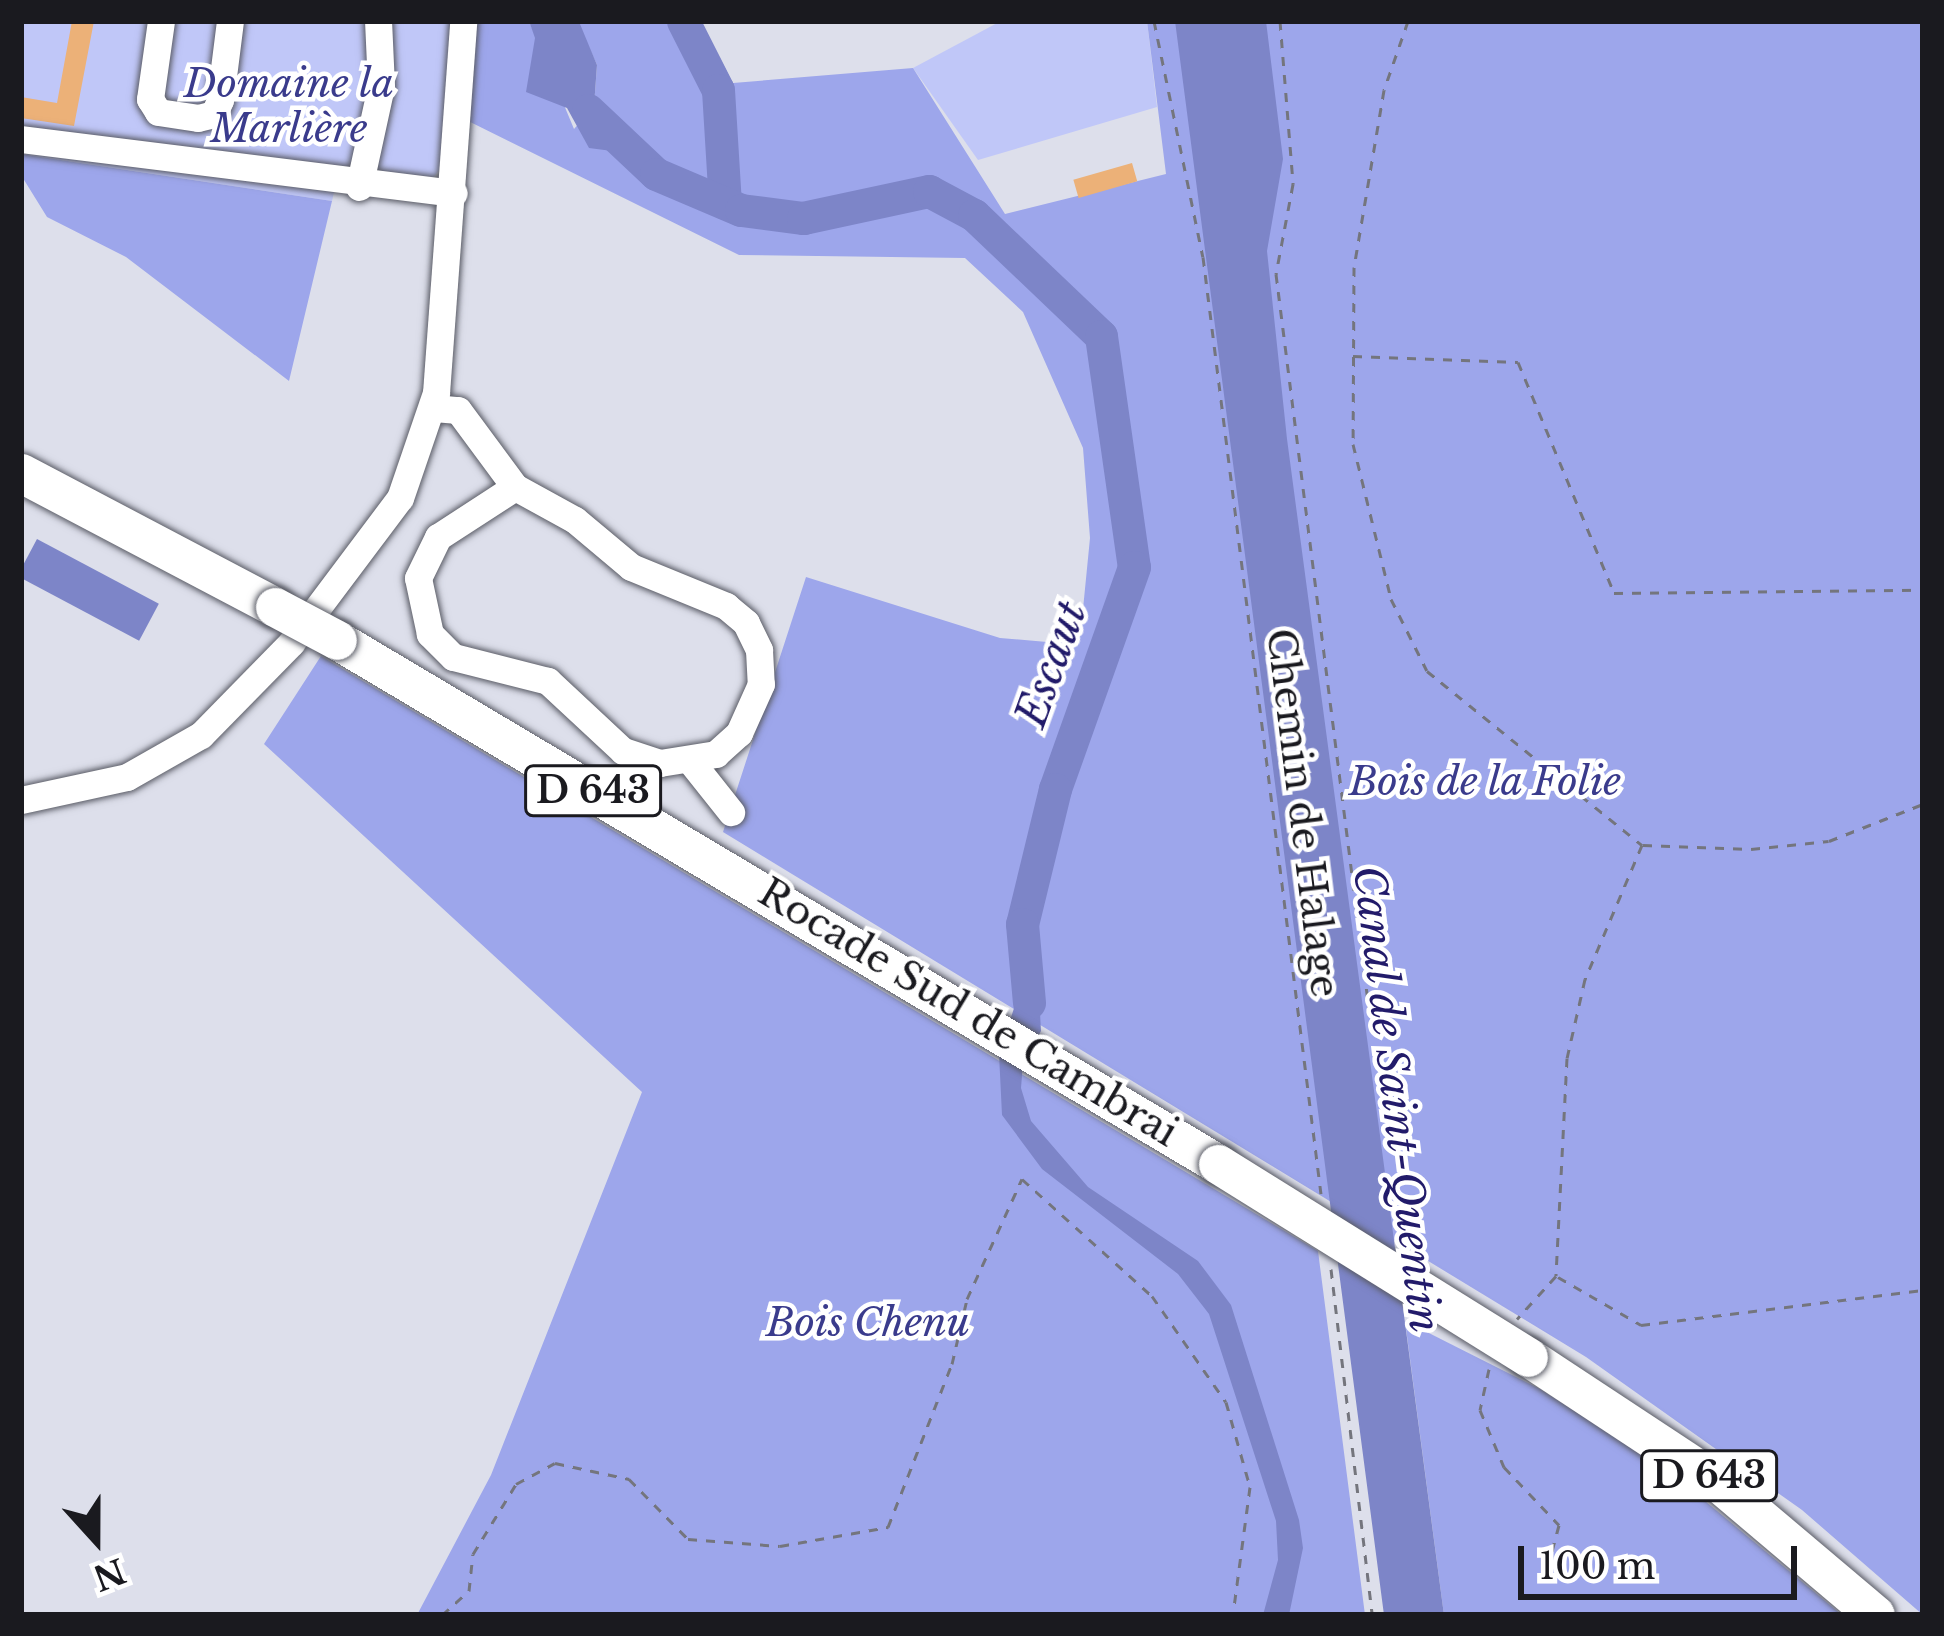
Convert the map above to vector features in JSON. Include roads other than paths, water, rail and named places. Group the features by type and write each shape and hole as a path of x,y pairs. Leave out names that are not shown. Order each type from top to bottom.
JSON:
{"highway":[{"name":"Rocade Sud de Cambrai","path":"21,473 337,640 849,940 1511,1348 1719,1483 1875,1615"}],"street":[{"path":"160,21 150,99 158,112 198,118 214,114 220,100 230,21"},
{"path":"359,187 381,86 378,21"},
{"path":"21,800 127,776 232,709 381,529 413,470 434,408 454,194 463,21"},
{"path":"21,139 359,187 454,194"},
{"path":"434,408 458,410 515,487 575,520 632,567 726,606 746,622 759,650 761,684 749,715 716,754 692,763 660,764 623,751 548,681 453,657 430,634 418,578 438,537 515,487"},
{"path":"692,763 731,812"}],"waterway":[{"path":"683,21 718,90 725,203"},
{"name":"Escaut","path":"588,110 656,174 741,210 803,218 929,191 974,215 1101,336 1134,567 1055,789 1022,924 1029,1003"}],"park label":[{"name":"Domaine la Marlière","path":"289,108"},
{"name":"Bois de la Folie","path":"1485,782"},
{"name":"Bois Chenu","path":"868,1323"}],"water label":[{"name":"Canal de Saint-Quentin","path":"1397,1099"}]}
